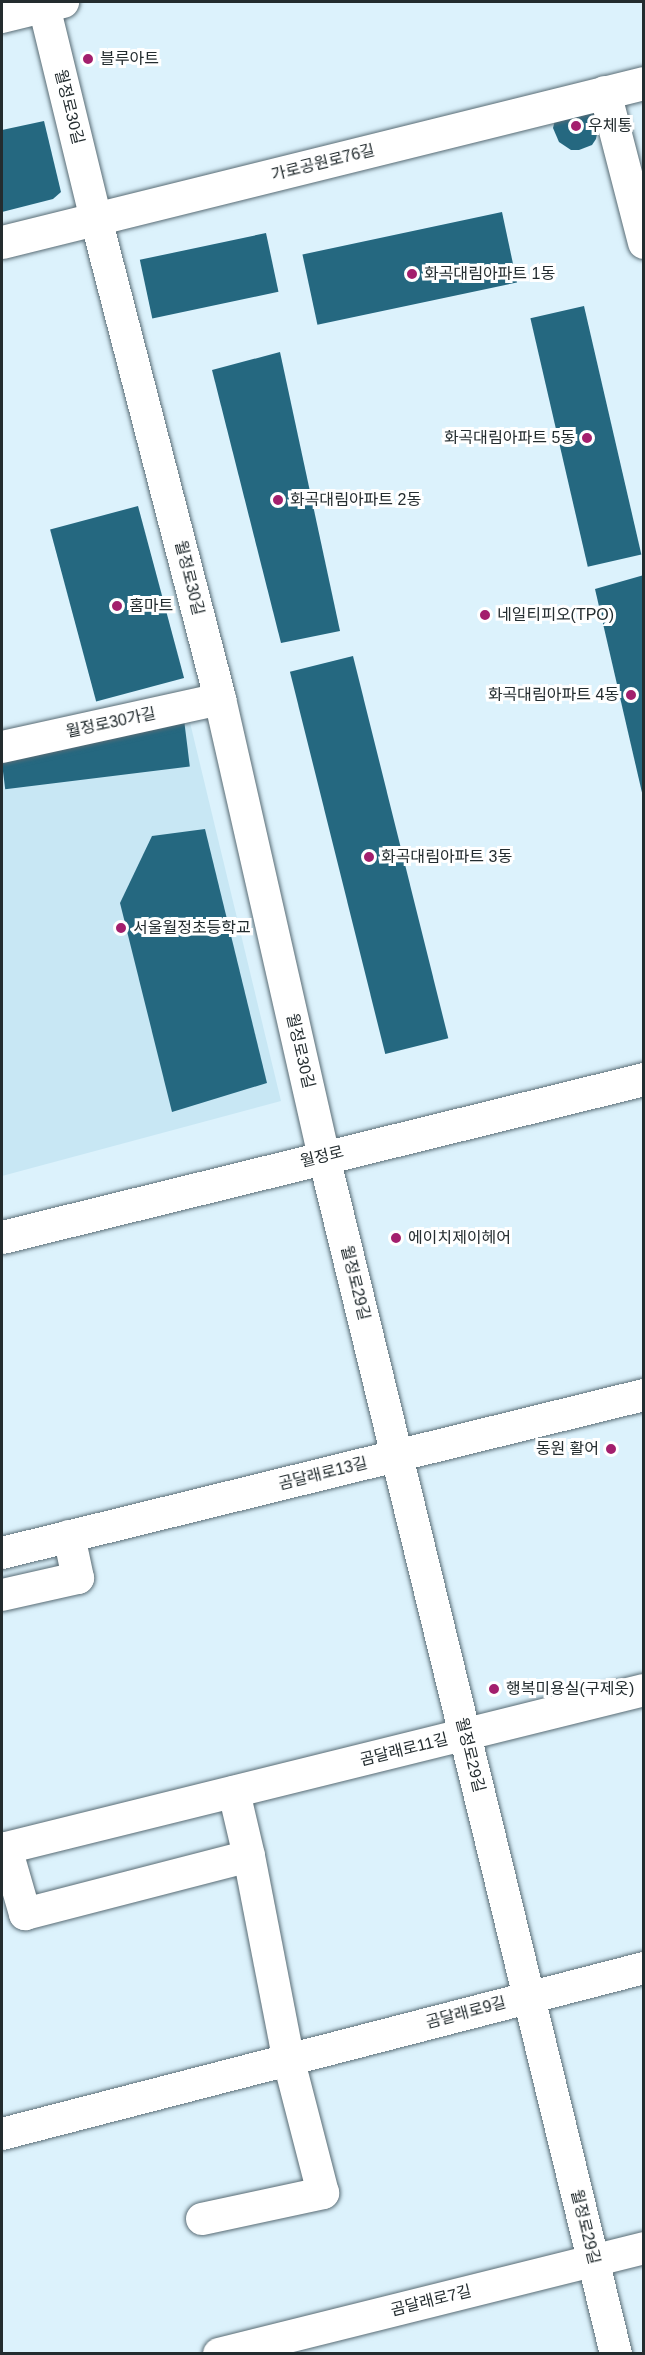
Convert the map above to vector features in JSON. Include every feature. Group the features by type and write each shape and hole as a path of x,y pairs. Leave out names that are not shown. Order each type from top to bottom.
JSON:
{"street":[{"path":"2,17 50,3"},
{"name":"월정로30길","path":"50,3 96,219 220,699 324,1157"},
{"name":"가로공원로76길","path":"2,242 644,83"},
{"path":"604,92 644,243"},
{"name":"월정로30가길","path":"2,747 220,699"},
{"name":"월정로","path":"2,1237 644,1079"},
{"name":"월정로29길","path":"324,1157 616,2354"},
{"name":"곰달래로13길","path":"2,1553 644,1395"},
{"path":"2,1595 78,1578 69,1536"},
{"name":"곰달래로11길","path":"249,1856 25,1914 4,1848 644,1689"},
{"path":"202,2219 323,2193 289,2062 249,1856 234,1792"},
{"name":"곰달래로9길","path":"2,2134 289,2062 529,1996 644,1968"},
{"name":"곰달래로7길","path":"219,2354 644,2248"}],"shaded area":[{"name":"서울월정초등학교","path":"187,710 281,1101 2,1176 2,756"}],"building":[{"name":"우체통","path":"593,112 599,125 592,145 579,150 571,150 559,142 553,128 555,120"},
{"path":"44,121 61,192 53,199 2,212 2,130"},
{"name":"화곡대림아파트 1동","path":"502,212 517,282 317,325 302,254"},
{"path":"266,233 278,292 152,319 140,260"},
{"name":"화곡대림아파트 5동","path":"584,306 641,554 588,567 530,318"},
{"name":"화곡대림아파트 2동","path":"280,352 340,631 281,643 212,370"},
{"name":"홈마트","path":"138,506 184,678 96,701 50,530"},
{"name":"화곡대림아파트 4동","path":"644,575 644,797 643,797 595,589"},
{"name":"화곡대림아파트 3동","path":"353,656 448,1038 385,1054 290,672"},
{"path":"183,711 190,767 5,789 2,733"},
{"path":"205,829 267,1083 172,1112 120,903 152,836"}],"place":[{"name":"블루아트","path":"88,59"},
{"name":"우체통","path":"576,126"},
{"name":"화곡대림아파트 1동","path":"412,274"},
{"name":"화곡대림아파트 5동","path":"587,438"},
{"name":"화곡대림아파트 2동","path":"278,500"},
{"name":"홈마트","path":"117,606"},
{"name":"네일티피오(TPO)","path":"485,615"},
{"name":"화곡대림아파트 4동","path":"631,695"},
{"name":"화곡대림아파트 3동","path":"369,857"},
{"name":"서울월정초등학교","path":"121,928"},
{"name":"에이치제이헤어","path":"396,1238"},
{"name":"동원 활어","path":"611,1449"},
{"name":"행복미용실(구제옷)","path":"494,1689"}]}
